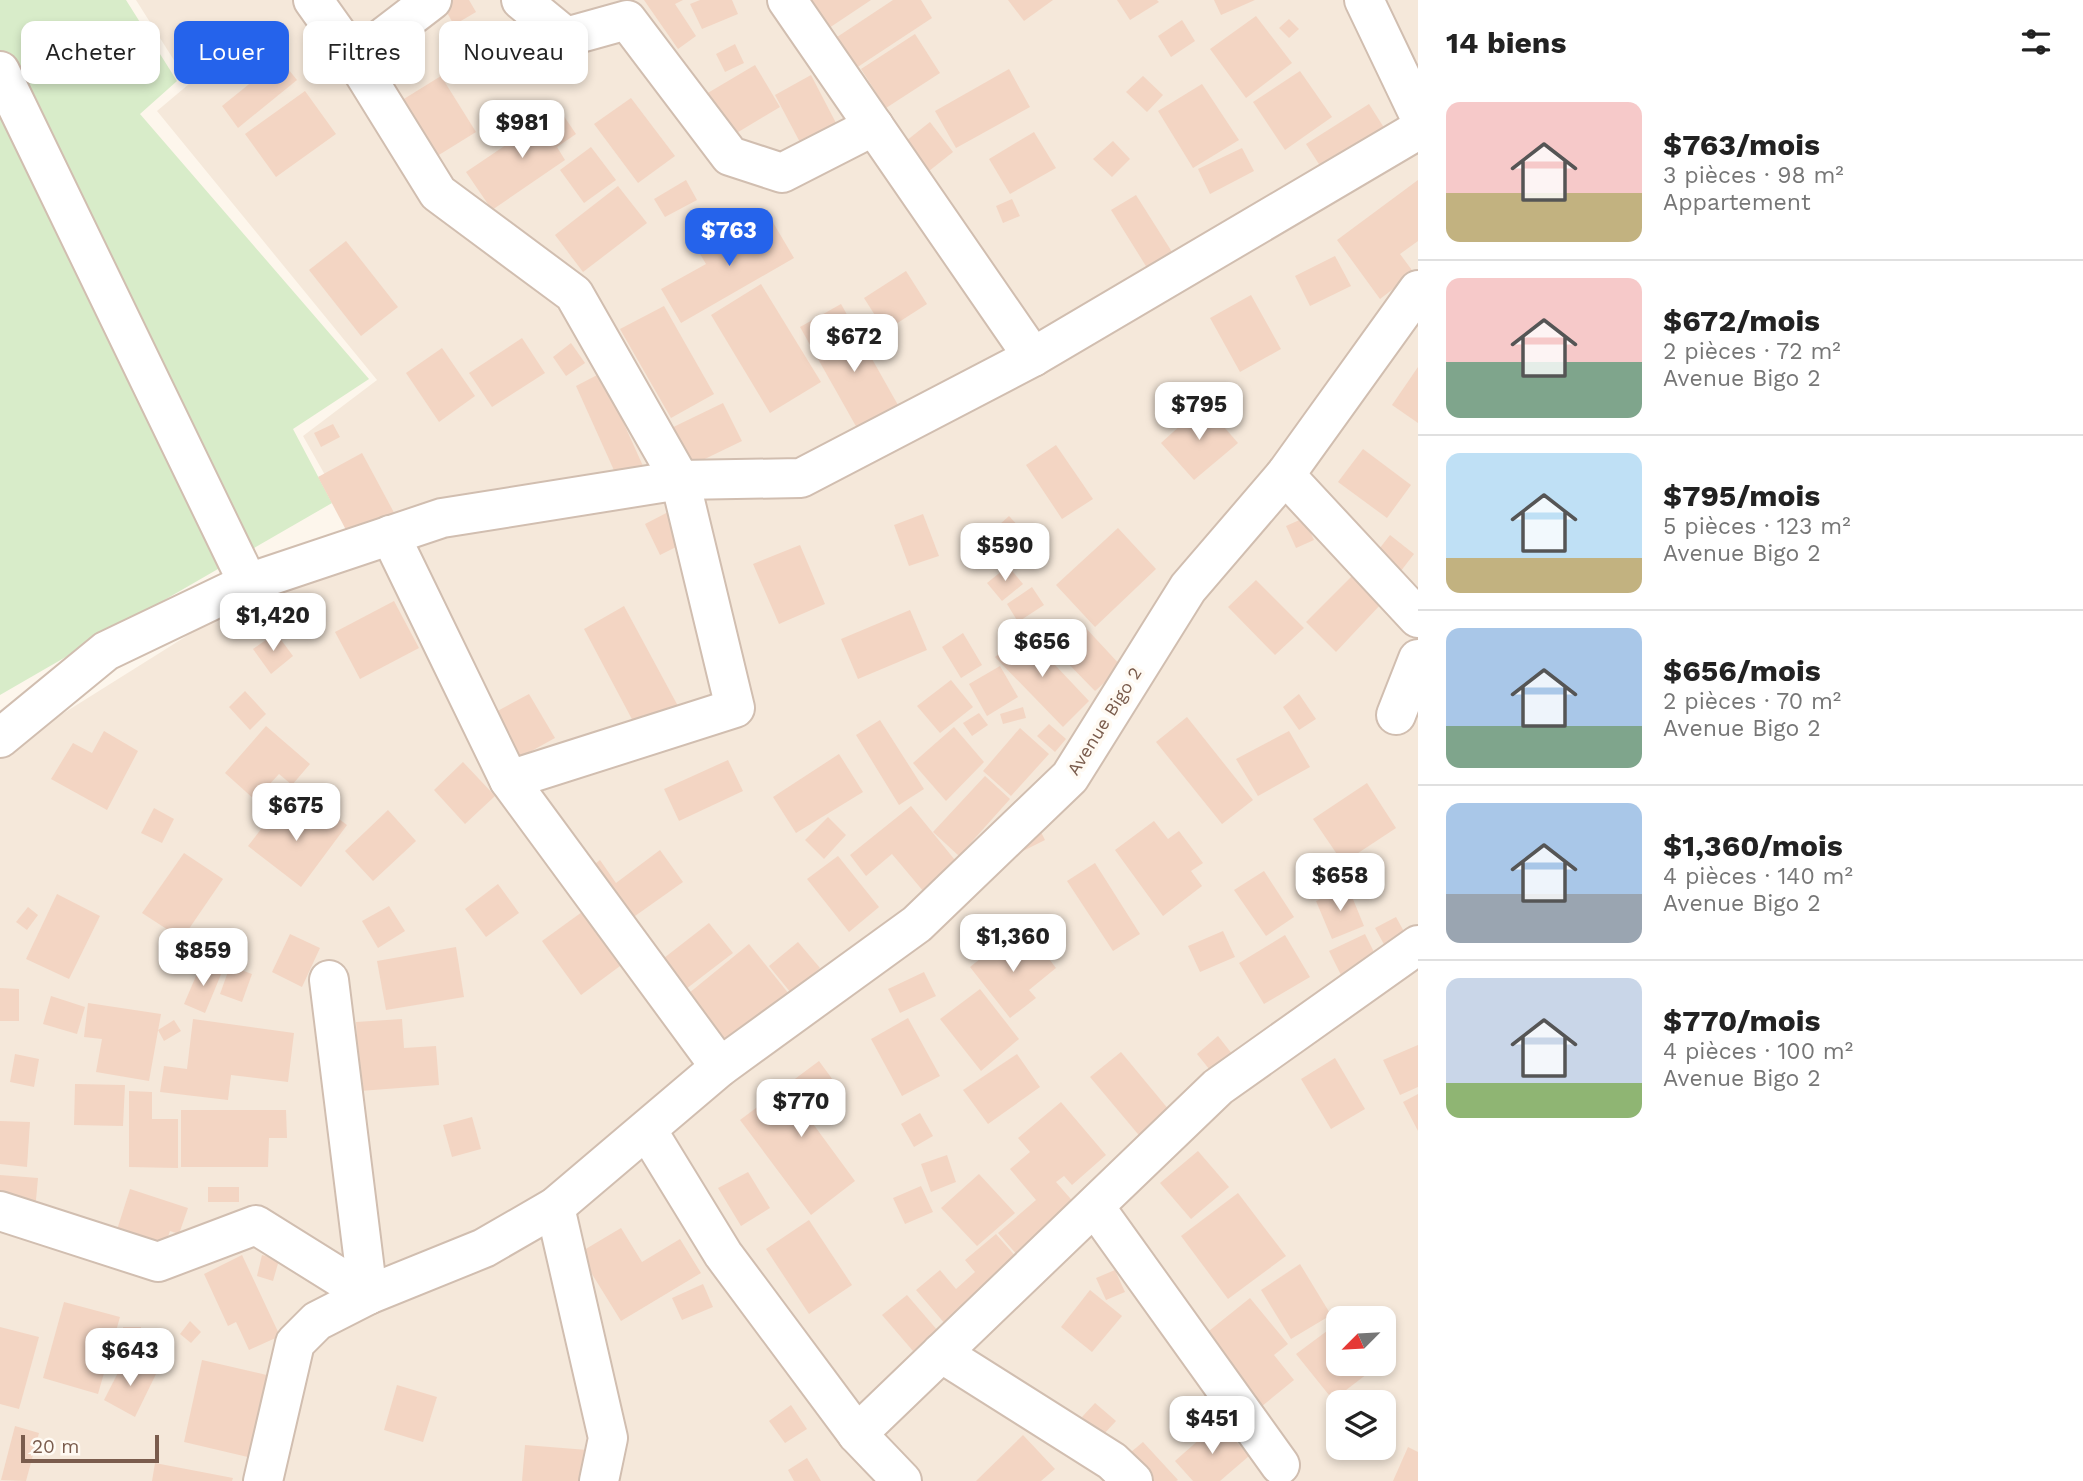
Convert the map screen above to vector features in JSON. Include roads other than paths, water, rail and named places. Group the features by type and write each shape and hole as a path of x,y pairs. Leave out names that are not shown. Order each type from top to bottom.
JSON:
{"street":[{"path":"313,0 328,21"},
{"path":"405,21 432,0"},
{"path":"521,0 566,37 627,20 730,156 782,173 874,126"},
{"path":"787,0 1033,357"},
{"path":"1364,0 1418,113"},
{"path":"0,71 248,583"},
{"path":"371,84 438,192 574,294 680,480 735,708 509,780"},
{"path":"0,738 106,651 248,583 442,518 680,480 801,478 1033,357 1418,130"},
{"name":"Avenue Bigo 2","path":"263,1481 295,1343 317,1321 368,1295 484,1248 555,1207 720,1067 917,923 1070,777 1188,587 1285,475 1418,290"},
{"path":"1285,475 1418,618"},
{"path":"390,535 509,780 720,1067"},
{"path":"1396,715 1418,659"},
{"path":"857,1434 1218,1087 1418,945"},
{"path":"329,980 368,1295"},
{"path":"647,1130 723,1254 857,1434 902,1481"},
{"path":"555,1207 608,1438 599,1481"},
{"path":"1095,1207 1280,1465"},
{"path":"0,1211 158,1262 256,1225 368,1295"},
{"path":"941,1353 1112,1461 1133,1481"}]}
